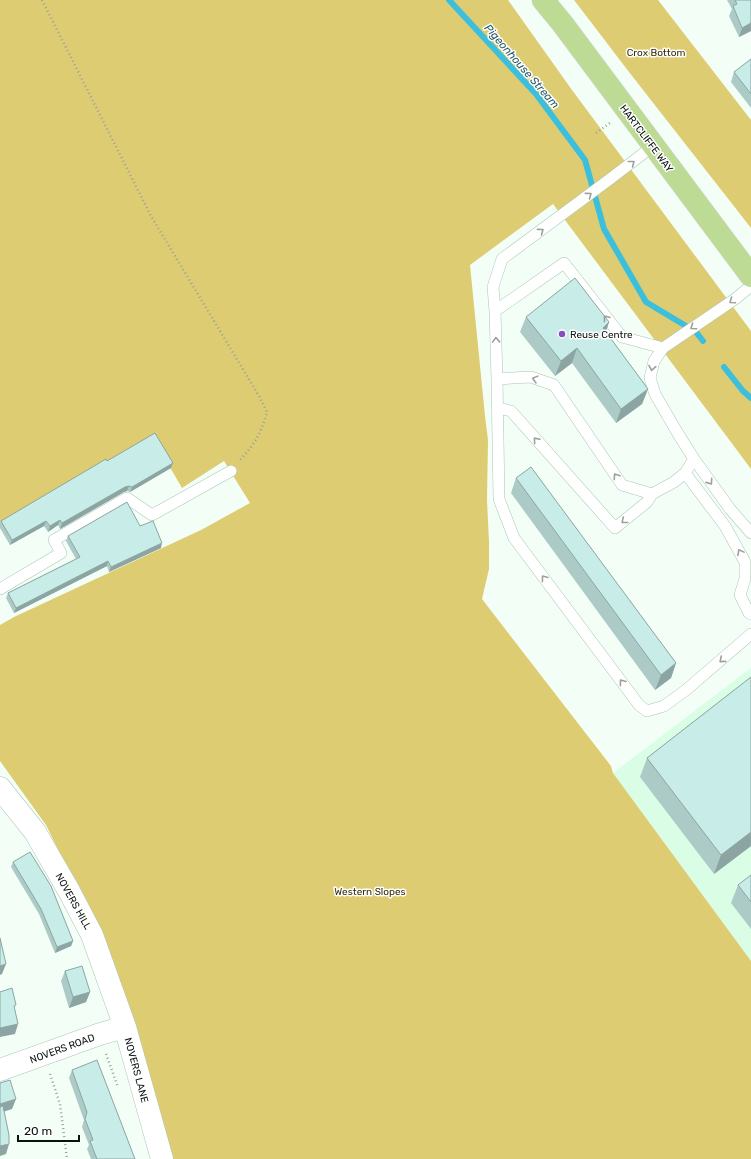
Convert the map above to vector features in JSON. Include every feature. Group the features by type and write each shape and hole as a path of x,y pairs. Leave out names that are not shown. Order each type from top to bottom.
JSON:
{"highway":[{"name":"HARTCLIFFE WAY","path":"543,0 562,23 751,276"}],"street":[{"name":"NOVERS HILL","path":"0,788 34,832 69,891 92,935 125,1027"},
{"name":"NOVERS ROAD","path":"0,1070 100,1034 125,1027"},
{"name":"NOVERS LANE","path":"125,1027 162,1159"}],"lane":[{"path":"653,146 502,259 493,287 498,408 499,499 514,538 639,705 647,711 664,706 686,690 751,634"},
{"path":"495,311 564,263 622,337 663,348"},
{"path":"751,286 735,299 663,348 654,361 650,378 655,394 694,459 730,509 751,533"},
{"path":"497,379 531,377 554,385 622,485 652,494"},
{"path":"498,408 511,411 615,528 647,502 652,494 674,482 685,473 694,459"},
{"path":"0,589 4,585 61,553 54,540 127,498 152,515 231,471"},
{"path":"685,473 726,526 745,562 745,579 740,595 749,613 751,614"}],"path":[{"path":"42,0 151,216 259,396 267,412 262,428 251,448 231,471"},
{"path":"44,1055 60,1104 67,1159"}],"shaded area":[{"path":"751,668 751,961 613,773"}],"green space":[{"name":"Western Slopes","path":"0,0 508,0 572,90 751,331 751,469 553,204 470,265 488,440 487,500 489,569 482,599 611,766 613,773 751,961 751,1159 169,1159 164,1147 136,1025 97,929 46,825 0,761 0,625 14,617 201,530 250,503 224,461 182,488 153,438 0,527"},
{"name":"Crox Bottom","path":"574,0 658,0 751,120 751,228 629,72"}],"building":[{"path":"735,0 751,0 751,23 742,28 733,6 737,4"},
{"path":"751,59 751,94 734,72"},
{"path":"575,278 609,322 603,328 648,389 621,409 577,348 561,361 526,317"},
{"path":"155,433 173,463 132,487 125,487 62,523 60,520 50,526 46,521 12,540 1,521 106,459 107,461"},
{"path":"531,467 676,663 661,675 516,478"},
{"path":"127,502 140,526 153,521 162,543 111,567 108,561 16,608 8,593 80,557 68,536"},
{"path":"751,677 751,832 721,855 647,758"},
{"path":"30,852 51,886 73,941 57,947 41,909 13,862"},
{"path":"751,875 751,902 738,885"},
{"path":"0,938 6,964 0,966"},
{"path":"82,966 90,992 73,997 65,971"},
{"path":"12,988 18,1024 0,1028 0,992"},
{"path":"97,1060 135,1159 97,1159 90,1141 93,1140 85,1119 87,1112 72,1070"},
{"path":"10,1080 16,1099 0,1104 0,1083"},
{"path":"3,1106 9,1135 9,1144 0,1146 0,1107"}],"waterway":[{"name":"Pigeonhouse Stream","path":"449,0 536,94 585,160 604,229 646,302 696,332 703,341"},
{"name":"Pigeonhouse Stream","path":"724,367 743,391 751,398"}],"place":[{"name":"Reuse Centre","path":"562,334"}]}
